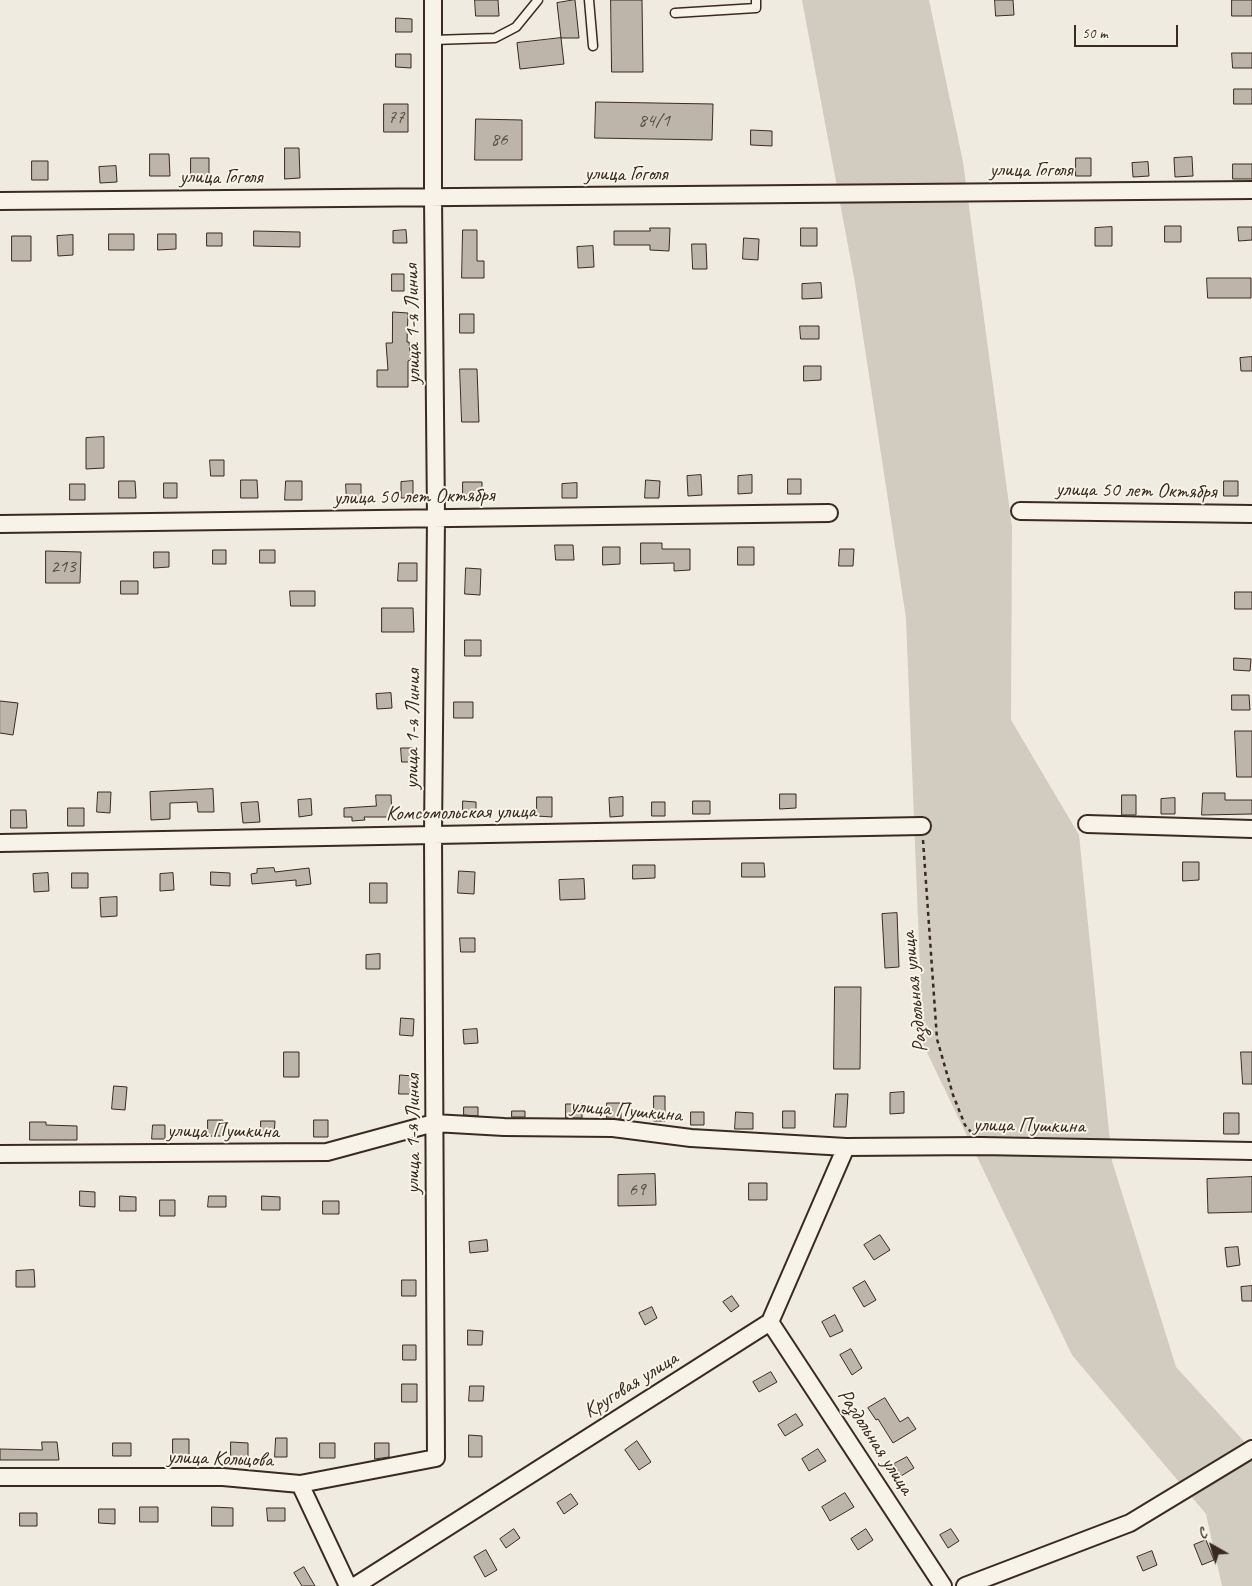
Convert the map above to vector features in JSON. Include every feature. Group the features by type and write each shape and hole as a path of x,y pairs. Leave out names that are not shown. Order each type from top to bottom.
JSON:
{"street":[{"name":"улица 1-я Линия","path":"433,0 432,197 436,518 433,835 436,1458"},
{"name":"улица Гоголя","path":"0,200 1252,190"},
{"name":"улица 50 лет Октября","path":"1020,511 1252,514"},
{"name":"улица 50 лет Октября","path":"0,524 829,513"},
{"path":"1087,824 1252,828"},
{"name":"Комсомольская улица","path":"0,843 922,826"},
{"name":"улица Пушкина","path":"0,1154 327,1152 434,1123 504,1127 612,1128 691,1138 846,1147 981,1146 1252,1151"},
{"path":"770,1322 846,1147"},
{"name":"Круговая улица","path":"354,1586 770,1322"},
{"name":"Раздольная улица","path":"770,1322 943,1586"},
{"path":"965,1586 1130,1523 1252,1449"},
{"name":"улица Кольцова","path":"0,1477 223,1477 300,1484 436,1458"},
{"path":"300,1484 348,1586"}],"lane":[{"path":"433,40 495,38 516,27 538,0"},
{"path":"589,0 593,46"},
{"path":"675,14 756,8 756,0"}],"path":[{"name":"Раздольная улица","path":"922,826 937,1039 959,1110 966,1125 981,1146"}],"shaded area":[{"path":"802,0 929,0 963,162 1012,527 1011,720 1079,835 1112,1161 1176,1367 1252,1450 1252,1586 1222,1586 1206,1514 1072,1355 923,1044 906,618 855,283"}],"building":[{"path":"475,0 498,0 499,16 476,16"},
{"path":"575,0 579,38 561,38 557,3"},
{"path":"611,0 642,0 643,72 612,72"},
{"path":"995,0 1013,0 1014,15 996,16"},
{"path":"1232,0 1252,0 1252,16 1232,16"},
{"path":"396,18 412,19 412,32 396,32"},
{"path":"561,38 564,64 520,69 517,43"},
{"path":"1232,53 1252,53 1252,68 1233,68"},
{"path":"396,54 411,54 411,68 396,67"},
{"path":"1234,89 1252,89 1252,104 1234,104"},
{"path":"596,102 713,104 712,140 595,138"},
{"path":"384,104 408,104 408,132 384,132"},
{"path":"476,119 522,120 522,160 475,160"},
{"path":"751,130 772,131 772,146 751,145"},
{"path":"285,148 299,148 300,178 285,179"},
{"path":"150,154 169,154 170,176 150,176"},
{"path":"1192,157 1193,176 1175,177 1174,158"},
{"path":"191,158 209,158 209,179 191,179"},
{"path":"1076,158 1091,158 1091,176 1076,176"},
{"path":"32,161 48,161 48,180 32,180"},
{"path":"1148,162 1149,176 1133,177 1132,163"},
{"path":"1233,164 1252,164 1252,179 1233,179"},
{"path":"116,166 117,182 100,183 99,167"},
{"path":"1165,226 1181,226 1181,242 1165,242"},
{"path":"1112,227 1112,246 1095,246 1095,228"},
{"path":"1238,227 1252,227 1252,240 1239,241"},
{"path":"650,228 670,228 669,251 650,250 650,245 614,245 614,231 650,231"},
{"path":"801,228 817,228 817,246 801,246"},
{"path":"406,230 407,243 393,243 393,231"},
{"path":"463,230 477,230 477,261 484,261 484,278 462,278"},
{"path":"254,231 300,232 300,247 254,246"},
{"path":"207,233 222,233 222,246 207,246"},
{"path":"109,234 134,234 134,250 109,250"},
{"path":"158,234 176,234 176,249 158,250"},
{"path":"73,235 73,255 58,256 57,236"},
{"path":"12,236 31,236 31,261 12,261"},
{"path":"744,238 759,239 758,260 743,259"},
{"path":"692,244 706,244 707,269 693,269"},
{"path":"593,246 594,267 578,268 577,247"},
{"path":"392,274 404,274 404,291 392,291"},
{"path":"1207,278 1251,278 1251,298 1208,298"},
{"path":"821,283 822,298 802,299 802,284"},
{"path":"393,312 408,313 407,342 409,342 411,360 408,361 408,387 377,387 377,370 388,370 386,343 392,343"},
{"path":"460,314 474,314 474,333 460,333"},
{"path":"800,326 819,326 819,339 801,339"},
{"path":"1252,357 1252,371 1241,371 1240,358"},
{"path":"804,366 821,366 821,380 804,381"},
{"path":"460,369 477,369 479,422 462,422"},
{"path":"104,437 104,468 86,469 86,438"},
{"path":"210,460 224,460 224,476 211,476"},
{"path":"701,475 702,495 688,496 687,476"},
{"path":"752,475 752,493 738,494 738,476"},
{"path":"788,479 801,479 801,494 788,494"},
{"path":"241,480 257,480 258,498 241,498"},
{"path":"646,480 660,481 659,498 645,498"},
{"path":"119,481 135,481 136,498 119,498"},
{"path":"286,481 302,481 302,500 285,500"},
{"path":"413,481 413,498 401,498 401,482"},
{"path":"1224,481 1238,481 1238,496 1224,496"},
{"path":"463,482 482,482 482,497 463,497"},
{"path":"164,483 177,483 177,498 164,498"},
{"path":"577,483 577,498 562,498 562,484"},
{"path":"70,484 85,484 85,500 70,500"},
{"path":"346,484 361,484 361,500 347,501"},
{"path":"641,543 662,543 662,549 690,549 690,570 674,571 674,563 641,564"},
{"path":"555,545 573,545 574,560 556,560"},
{"path":"603,547 620,547 620,564 603,565"},
{"path":"738,547 754,547 754,565 738,565"},
{"path":"840,549 854,549 853,566 839,566"},
{"path":"213,550 226,550 226,564 213,564"},
{"path":"260,550 275,550 275,563 260,563"},
{"path":"46,551 81,552 80,583 46,583"},
{"path":"154,552 169,552 169,567 154,568"},
{"path":"399,563 417,563 417,581 398,581"},
{"path":"466,568 481,569 480,595 465,594"},
{"path":"121,581 138,581 138,594 121,594"},
{"path":"290,591 315,591 315,606 291,606"},
{"path":"1235,592 1252,592 1252,609 1235,609"},
{"path":"382,608 413,608 414,632 382,632"},
{"path":"465,640 481,640 481,656 465,656"},
{"path":"1234,658 1251,659 1250,671 1234,670"},
{"path":"391,693 392,708 377,709 376,694"},
{"path":"1232,695 1249,695 1250,710 1232,710"},
{"path":"0,701 18,703 13,735 0,733"},
{"path":"454,702 473,702 473,718 454,718"},
{"path":"1235,731 1252,731 1252,777 1237,777"},
{"path":"401,748 413,748 414,762 402,762"},
{"path":"213,789 214,812 198,812 197,802 170,803 170,819 151,820 150,792"},
{"path":"98,792 111,792 110,813 97,812"},
{"path":"1203,793 1225,793 1225,800 1252,800 1252,814 1202,815"},
{"path":"780,794 796,794 796,808 780,809"},
{"path":"376,795 391,795 392,817 364,817 365,820 352,821 352,817 344,817 344,808 376,806"},
{"path":"1122,795 1136,795 1136,815 1122,815"},
{"path":"537,797 552,797 552,817 537,816"},
{"path":"623,797 623,816 610,817 609,798"},
{"path":"1175,798 1175,814 1161,814 1161,799"},
{"path":"311,799 312,815 299,817 298,800"},
{"path":"463,801 476,802 476,817 463,817"},
{"path":"693,801 710,801 710,814 693,814"},
{"path":"258,802 260,822 243,823 241,803"},
{"path":"652,802 665,802 665,816 652,816"},
{"path":"68,808 84,808 84,826 68,826"},
{"path":"11,810 26,810 27,828 11,828"},
{"path":"1183,862 1199,862 1199,880 1183,881"},
{"path":"742,863 764,863 765,877 742,877"},
{"path":"633,865 655,865 655,878 633,879"},
{"path":"274,868 275,872 309,868 311,884 296,886 296,880 252,884 251,874 257,873 257,869"},
{"path":"459,871 475,872 474,894 458,893"},
{"path":"211,872 230,873 230,886 211,885"},
{"path":"48,873 49,891 34,892 33,874"},
{"path":"72,873 88,873 88,888 72,888"},
{"path":"173,873 174,890 160,891 160,874"},
{"path":"584,879 585,899 560,900 559,880"},
{"path":"370,883 387,883 387,903 370,903"},
{"path":"117,897 117,916 101,917 100,898"},
{"path":"897,913 899,967 885,968 882,914"},
{"path":"460,938 475,938 475,952 461,952"},
{"path":"380,954 380,969 366,969 366,955"},
{"path":"835,987 861,987 860,1069 834,1069"},
{"path":"401,1018 414,1019 413,1036 400,1035"},
{"path":"477,1029 478,1043 464,1044 463,1030"},
{"path":"284,1052 299,1052 299,1077 284,1077"},
{"path":"1241,1052 1252,1052 1252,1084 1243,1084"},
{"path":"400,1075 413,1076 412,1094 399,1094"},
{"path":"114,1086 127,1087 125,1110 112,1109"},
{"path":"904,1092 904,1113 890,1114 890,1093"},
{"path":"836,1094 848,1094 846,1127 834,1127"},
{"path":"654,1096 665,1096 665,1121 654,1121"},
{"path":"607,1103 621,1103 621,1119 607,1118"},
{"path":"566,1104 582,1104 582,1118 566,1118"},
{"path":"464,1107 478,1107 478,1116 464,1115"},
{"path":"512,1111 525,1111 525,1117 512,1117"},
{"path":"783,1111 795,1111 795,1128 783,1128"},
{"path":"691,1112 704,1112 704,1125 691,1125"},
{"path":"736,1112 753,1113 753,1129 735,1129"},
{"path":"1224,1113 1239,1113 1239,1134 1224,1134"},
{"path":"208,1120 223,1120 223,1136 208,1136"},
{"path":"314,1120 328,1120 328,1137 314,1137"},
{"path":"261,1121 275,1121 274,1136 261,1136"},
{"path":"30,1122 46,1122 46,1125 77,1126 77,1140 30,1140"},
{"path":"153,1125 165,1125 165,1139 152,1139"},
{"path":"655,1174 656,1205 618,1206 618,1175"},
{"path":"1252,1177 1252,1212 1208,1213 1207,1179"},
{"path":"749,1183 767,1183 767,1200 749,1200"},
{"path":"80,1191 95,1192 95,1207 80,1206"},
{"path":"120,1196 136,1197 136,1211 120,1211"},
{"path":"209,1196 226,1196 226,1207 208,1207"},
{"path":"262,1196 280,1197 280,1210 262,1210"},
{"path":"160,1200 175,1200 175,1216 160,1216"},
{"path":"323,1201 339,1201 339,1214 323,1214"},
{"path":"880,1235 890,1250 874,1260 864,1245"},
{"path":"487,1240 488,1251 470,1253 469,1242"},
{"path":"1238,1247 1240,1265 1227,1267 1225,1248"},
{"path":"34,1270 35,1287 16,1287 16,1271"},
{"path":"402,1280 416,1280 416,1296 402,1296"},
{"path":"865,1281 876,1300 864,1307 853,1288"},
{"path":"1252,1286 1252,1301 1242,1301 1241,1287"},
{"path":"732,1296 739,1306 731,1312 723,1302"},
{"path":"652,1307 657,1318 645,1325 639,1313"},
{"path":"835,1315 843,1331 830,1337 822,1322"},
{"path":"468,1330 483,1331 482,1345 468,1345"},
{"path":"403,1345 416,1345 416,1360 403,1360"},
{"path":"851,1349 862,1368 852,1375 840,1355"},
{"path":"771,1372 777,1382 759,1392 753,1382"},
{"path":"402,1384 417,1384 417,1402 402,1402"},
{"path":"470,1386 484,1386 483,1401 469,1401"},
{"path":"885,1398 900,1422 908,1417 916,1429 893,1443 878,1419 876,1420 868,1408"},
{"path":"796,1414 803,1425 785,1436 778,1425"},
{"path":"469,1435 482,1436 482,1457 469,1457"},
{"path":"276,1438 287,1438 287,1457 275,1457"},
{"path":"173,1439 189,1439 189,1458 173,1458"},
{"path":"637,1441 651,1462 639,1470 625,1450"},
{"path":"42,1442 57,1442 59,1460 0,1460 0,1449 42,1450"},
{"path":"231,1442 248,1443 248,1459 231,1459"},
{"path":"113,1443 131,1443 131,1456 113,1456"},
{"path":"320,1443 335,1443 335,1458 320,1458"},
{"path":"375,1443 389,1443 389,1457 375,1459"},
{"path":"818,1449 826,1461 809,1471 802,1459"},
{"path":"907,1457 914,1468 901,1476 894,1464"},
{"path":"845,1493 854,1507 830,1521 822,1507"},
{"path":"571,1494 578,1504 564,1514 557,1503"},
{"path":"140,1507 158,1507 158,1522 140,1522"},
{"path":"212,1507 233,1508 233,1526 212,1526"},
{"path":"267,1508 285,1508 285,1521 268,1521"},
{"path":"99,1509 115,1509 115,1524 99,1523"},
{"path":"20,1513 37,1513 37,1526 20,1526"},
{"path":"514,1529 520,1538 506,1548 500,1539"},
{"path":"866,1529 873,1540 858,1550 851,1539"},
{"path":"951,1529 959,1541 948,1548 940,1535"},
{"path":"1206,1540 1214,1560 1202,1565 1194,1545"},
{"path":"486,1550 497,1570 485,1577 474,1557"},
{"path":"1152,1551 1157,1565 1143,1571 1137,1557"},
{"path":"304,1567 315,1586 302,1586 294,1573"}]}
